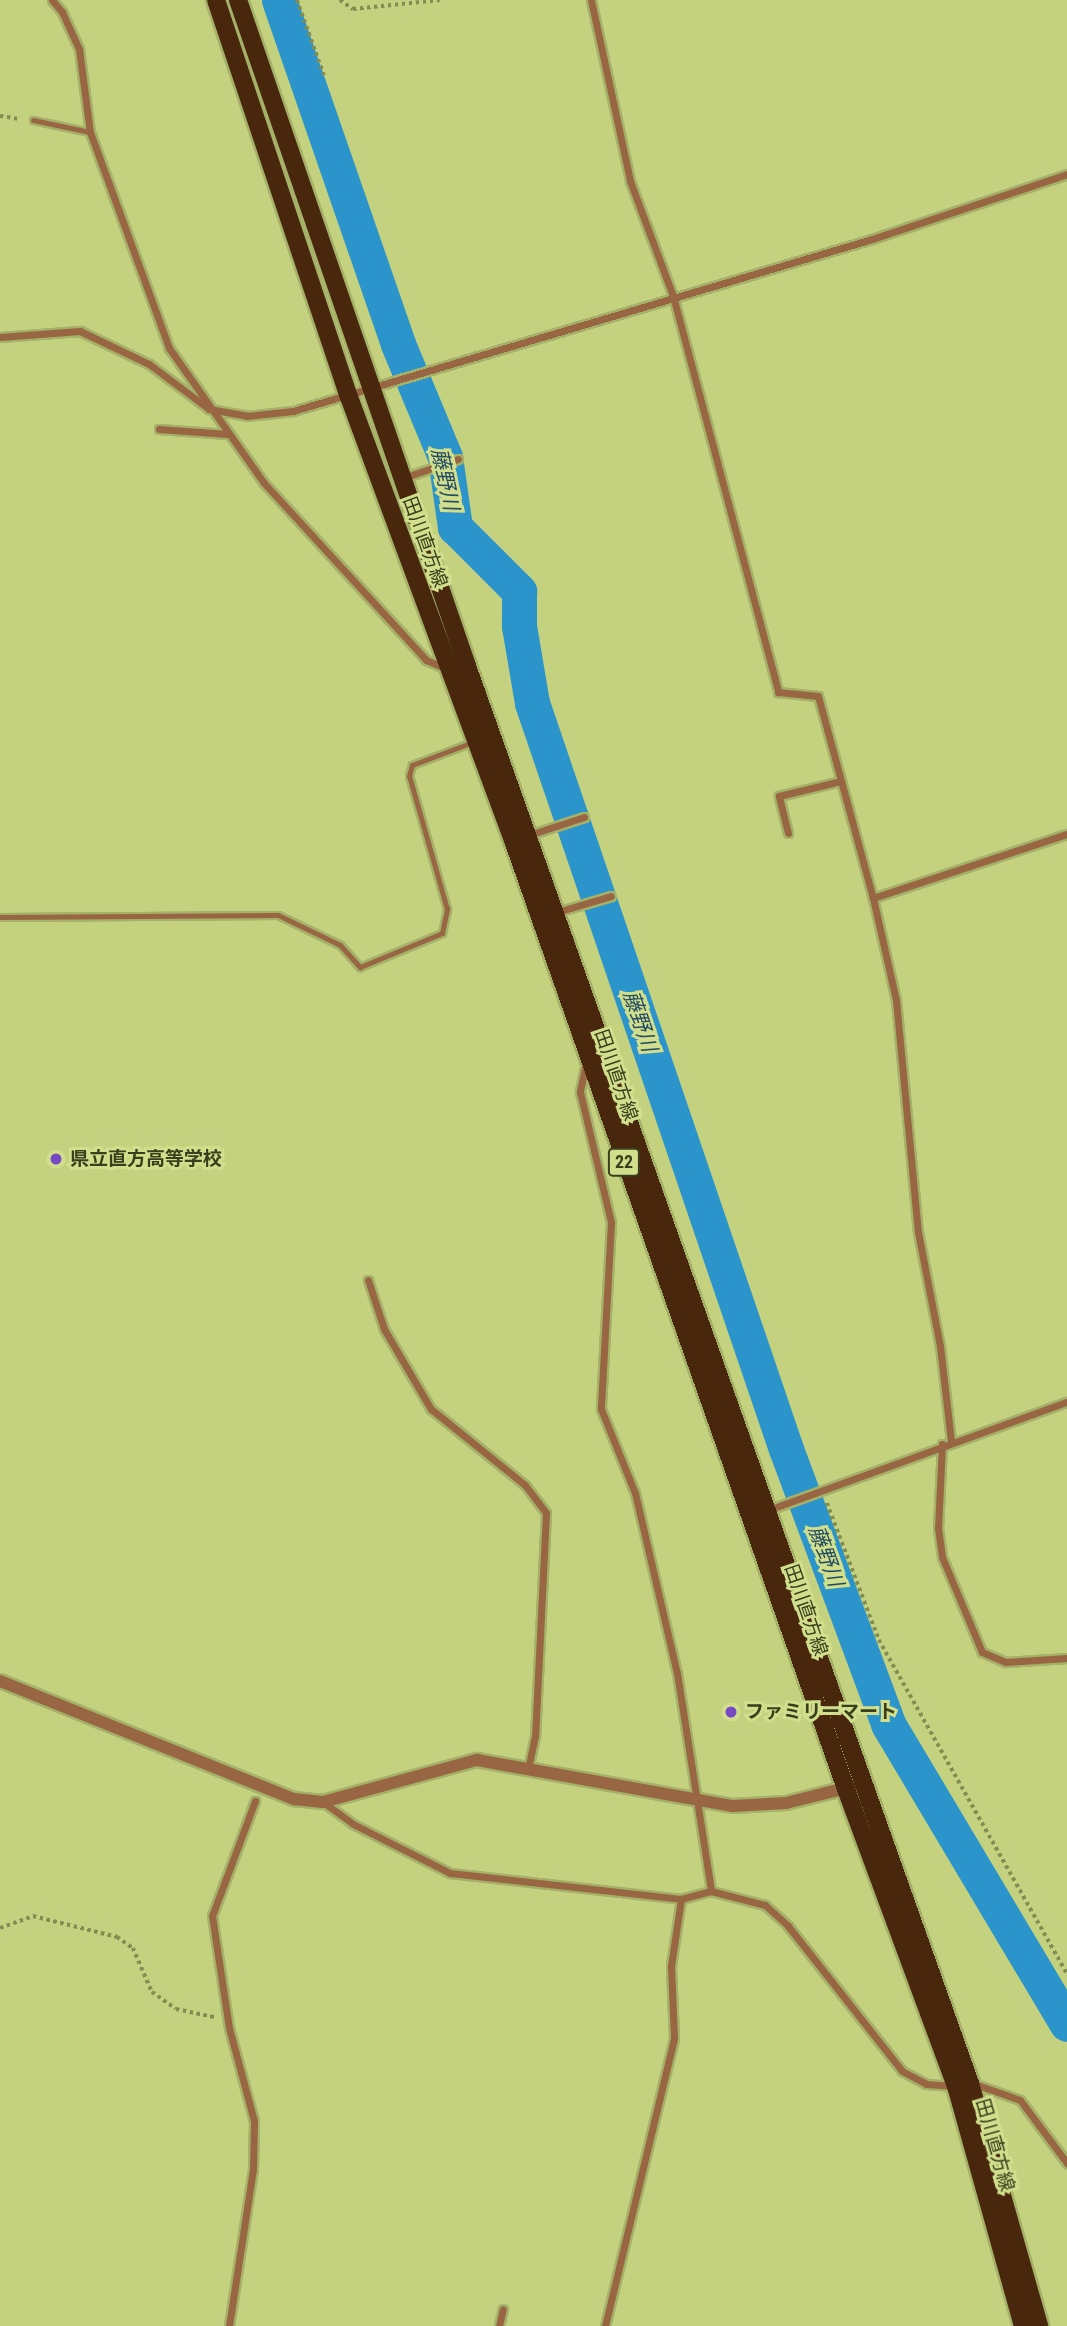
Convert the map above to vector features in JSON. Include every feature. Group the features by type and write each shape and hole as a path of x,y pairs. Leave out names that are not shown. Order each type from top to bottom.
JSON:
{"main road":[{"name":"田川直方線","path":"216,0 349,397 588,1057 761,1513"},
{"name":"田川直方線","path":"238,0 378,387 405,477 492,732 606,1050 853,1786 963,2084 1039,2326"},
{"name":"田川直方線","path":"963,2084 1023,2326"}],"street":[{"path":"52,0 62,12 79,49 90,132 169,348 208,409 264,483 426,660 449,669"},
{"path":"591,0 630,181 673,296 778,692 818,696 873,898 896,1000 918,1232 940,1346 951,1441"},
{"path":"0,337 47,331 93,336 149,364 208,409 247,416 349,397 427,370 872,239 1067,174"},
{"path":"159,429 228,434"},
{"path":"405,477 458,459"},
{"path":"788,832 779,796 841,781"},
{"path":"530,835 584,817"},
{"path":"873,898 1067,834"},
{"path":"557,912 611,896"},
{"path":"606,1050 588,1057 580,1093 611,1222 601,1409 635,1493 677,1673 711,1891"},
{"path":"368,1280 384,1329 430,1409 525,1485 547,1513 535,1736 528,1769"},
{"path":"761,1513 942,1444 1067,1402"},
{"path":"942,1444 938,1528 942,1557 982,1652 1006,1662 1067,1658"},
{"path":"0,1681 257,1787 294,1799 323,1802 477,1759 733,1806 786,1803 853,1786"},
{"path":"229,2326 253,2169 254,2121 228,2017 212,1916 255,1801"},
{"path":"323,1802 353,1824 450,1873 681,1899 711,1891 765,1905 788,1926 902,2071 926,2084 963,2084 1020,2100 1067,2163"},
{"path":"605,2326 674,2038 671,1966 681,1899"},
{"path":"499,2326 503,2309"}],"lane":[{"path":"33,120 90,132"},
{"path":"0,917 278,915 340,945 360,967 442,933 447,909 409,776 412,765 492,732"}],"path":[{"path":"298,0 324,75"},
{"path":"340,0 353,9 440,0"},
{"path":"0,116 33,120"},
{"path":"822,1490 879,1640 1067,1974"},
{"path":"0,1928 33,1916 117,1937 133,1948 152,1992 176,2009 228,2017"}],"waterway":[{"name":"藤野川","path":"279,0 398,344 445,457 455,527 519,591 519,626 532,703 786,1449 888,1724 1067,2024"}],"place":[{"name":"県立直方高等学校","path":"56,1159"},
{"name":"ファミリーマート","path":"731,1712"}]}
